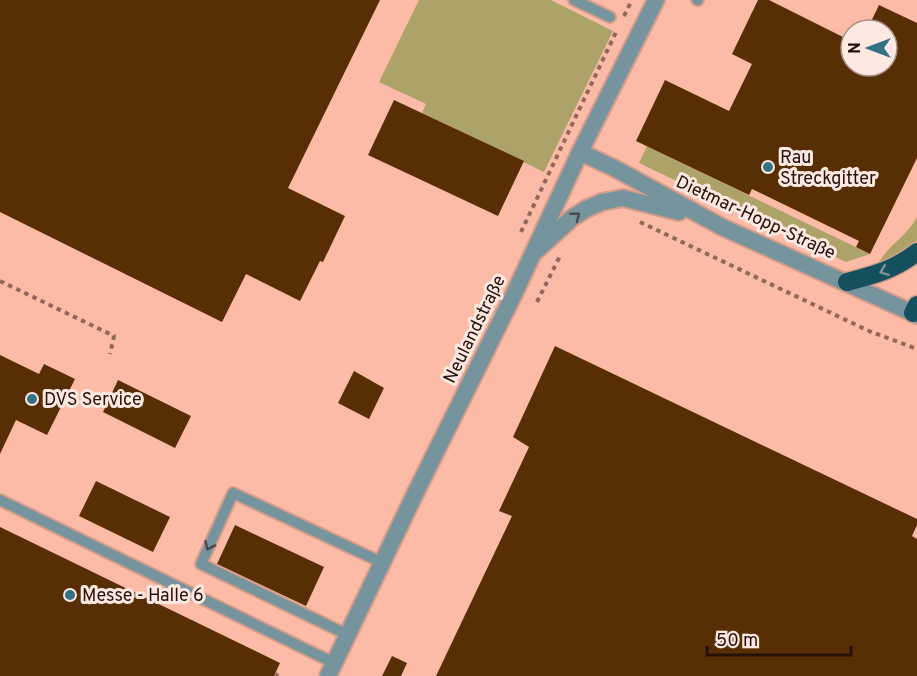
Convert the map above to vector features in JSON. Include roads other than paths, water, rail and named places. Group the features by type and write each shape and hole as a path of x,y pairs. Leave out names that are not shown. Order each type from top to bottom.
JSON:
{"highway":[{"path":"847,282 902,264 917,252"}],"street":[{"name":"Neulandstraße","path":"331,670 580,152 656,0"},
{"name":"Dietmar-Hopp-Straße","path":"580,152 722,227 916,311"},
{"path":"532,254 572,218 586,209 602,202 623,198 666,207 722,227"}],"lane":[{"path":"574,0 610,18"},
{"path":"348,635 201,564 233,493 383,563"},
{"path":"0,500 331,670"}],"place":[{"name":"Rau Streckgitter","path":"768,167"},
{"name":"DVS Service","path":"32,399"},
{"name":"Messe - Halle 6","path":"70,595"}]}
